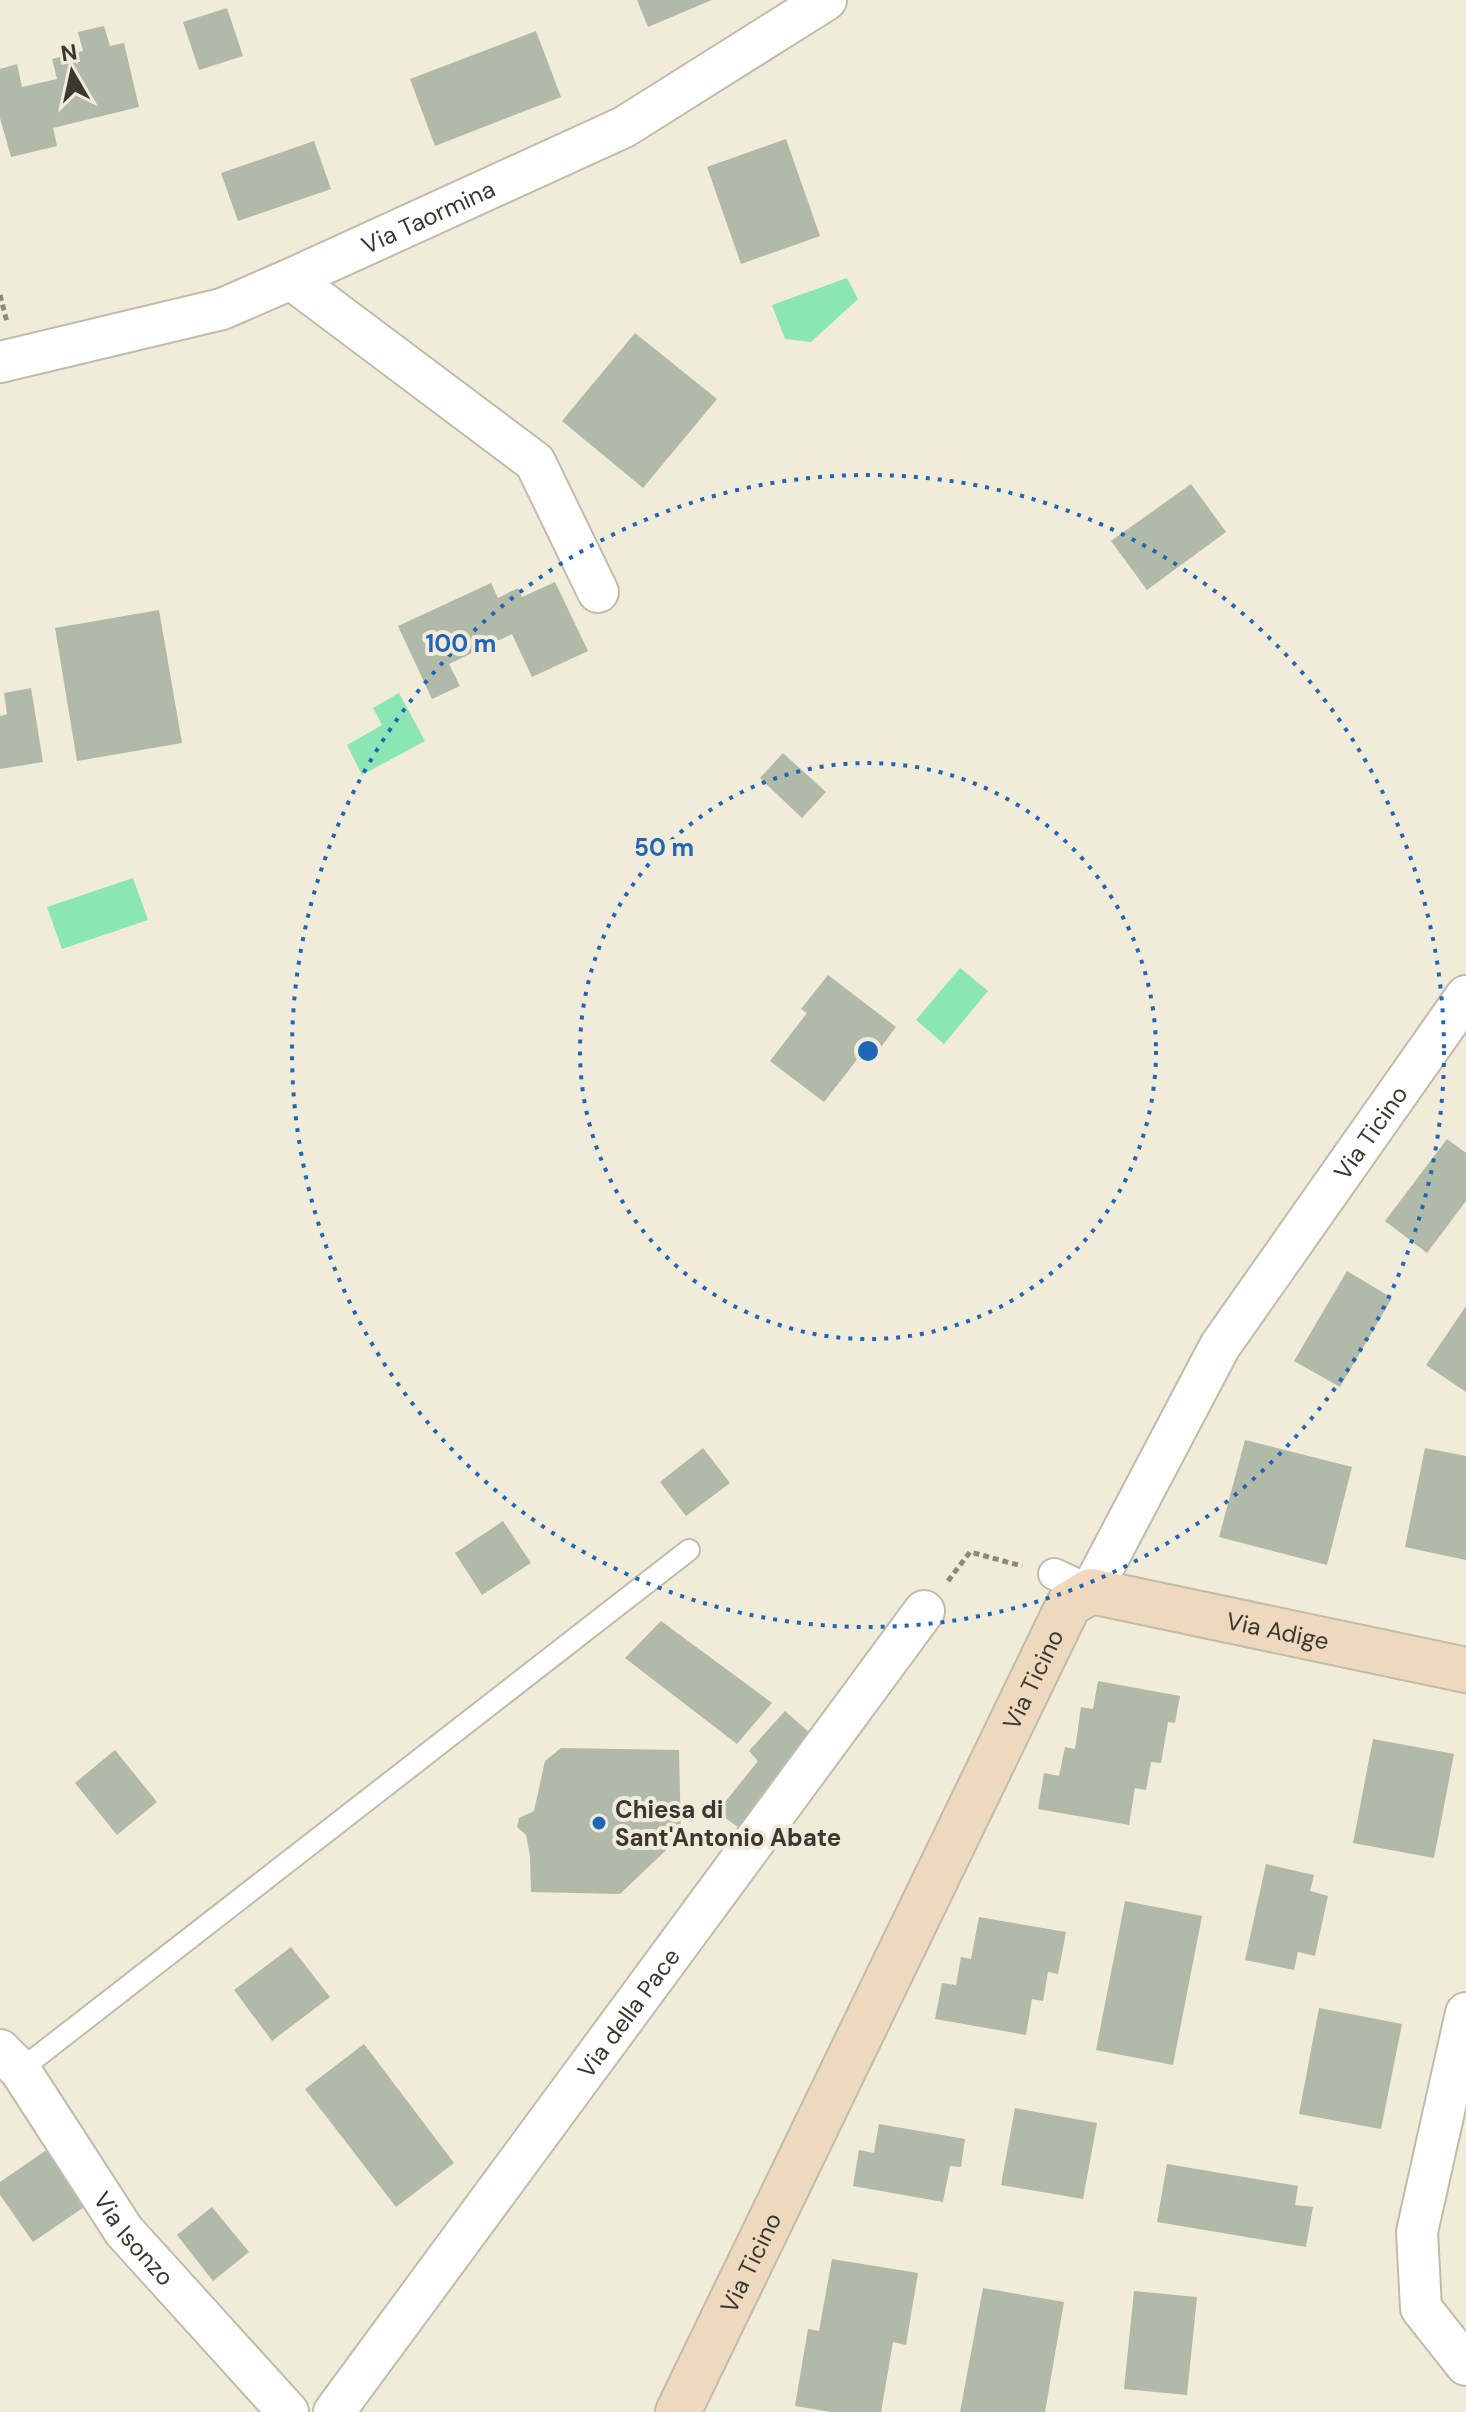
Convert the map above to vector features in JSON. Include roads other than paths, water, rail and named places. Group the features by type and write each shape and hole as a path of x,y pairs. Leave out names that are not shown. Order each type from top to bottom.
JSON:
{"main road":[{"name":"Via Adige","path":"1073,1583 1466,1670"},
{"name":"Via Ticino","path":"678,2412 1069,1604 1073,1583"}],"street":[{"name":"Via Taormina","path":"0,362 222,309 291,279 624,127 826,0"},
{"path":"291,279 535,462 598,592"},
{"name":"Via Ticino","path":"1073,1583 1220,1346 1466,996"},
{"name":"Via della Pace","path":"334,2412 924,1611"},
{"path":"1466,2013 1417,2232 1421,2308 1466,2365"},
{"name":"Via Isonzo","path":"10,2060 124,2231 288,2412"}],"lane":[{"path":"10,2060 689,1550"}],"place":[{"name":"Chiesa di Sant'Antonio Abate","path":"599,1823"}]}
